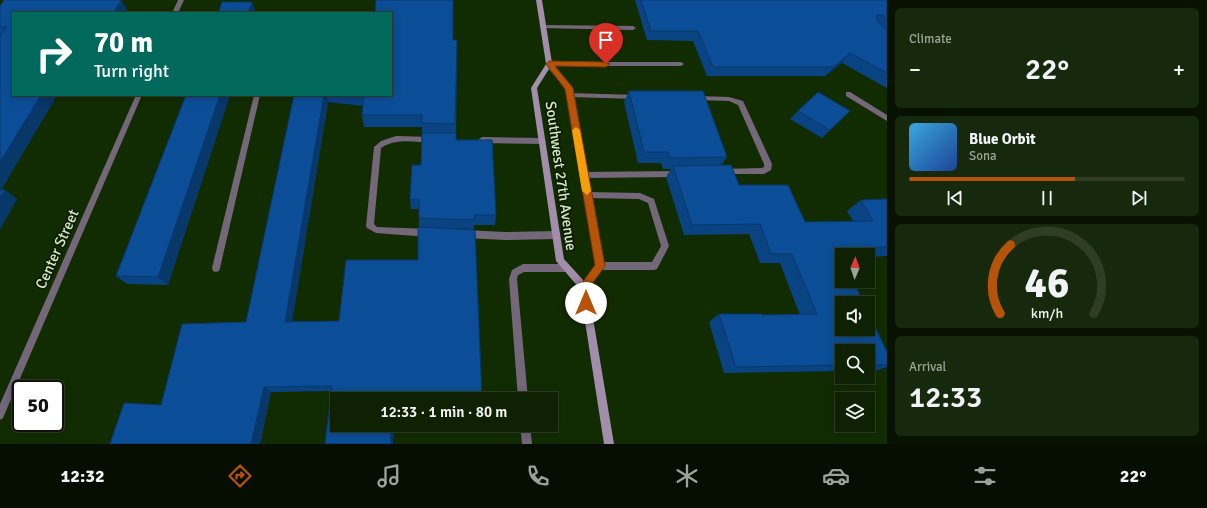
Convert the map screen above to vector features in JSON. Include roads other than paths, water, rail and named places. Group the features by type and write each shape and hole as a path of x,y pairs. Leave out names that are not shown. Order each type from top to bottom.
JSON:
{"main road":[{"path":"538,0 549,64"},
{"name":"Southwest 27th Avenue","path":"584,287 560,260 556,235 534,88 549,64 569,88 600,266"},
{"path":"600,266 584,287 609,444"}],"street":[{"path":"175,12 181,0"},
{"path":"543,27 633,28"},
{"path":"549,64 681,64"},
{"path":"848,94 887,118"},
{"path":"570,95 645,97"},
{"name":"Center Street","path":"0,414 139,96"},
{"path":"216,268 257,96"},
{"path":"691,98 729,99 741,103 768,164 768,168 764,171 718,172"},
{"path":"437,140 392,139 378,147 370,226 376,230 437,233"},
{"path":"475,140 542,141"},
{"path":"584,175 686,173"},
{"path":"587,195 640,196 651,202 665,246 654,266 600,266"},
{"path":"460,234 505,236 556,235"},
{"path":"522,392 513,279 516,273 523,268 566,268"},
{"path":"526,432 527,444"}]}
